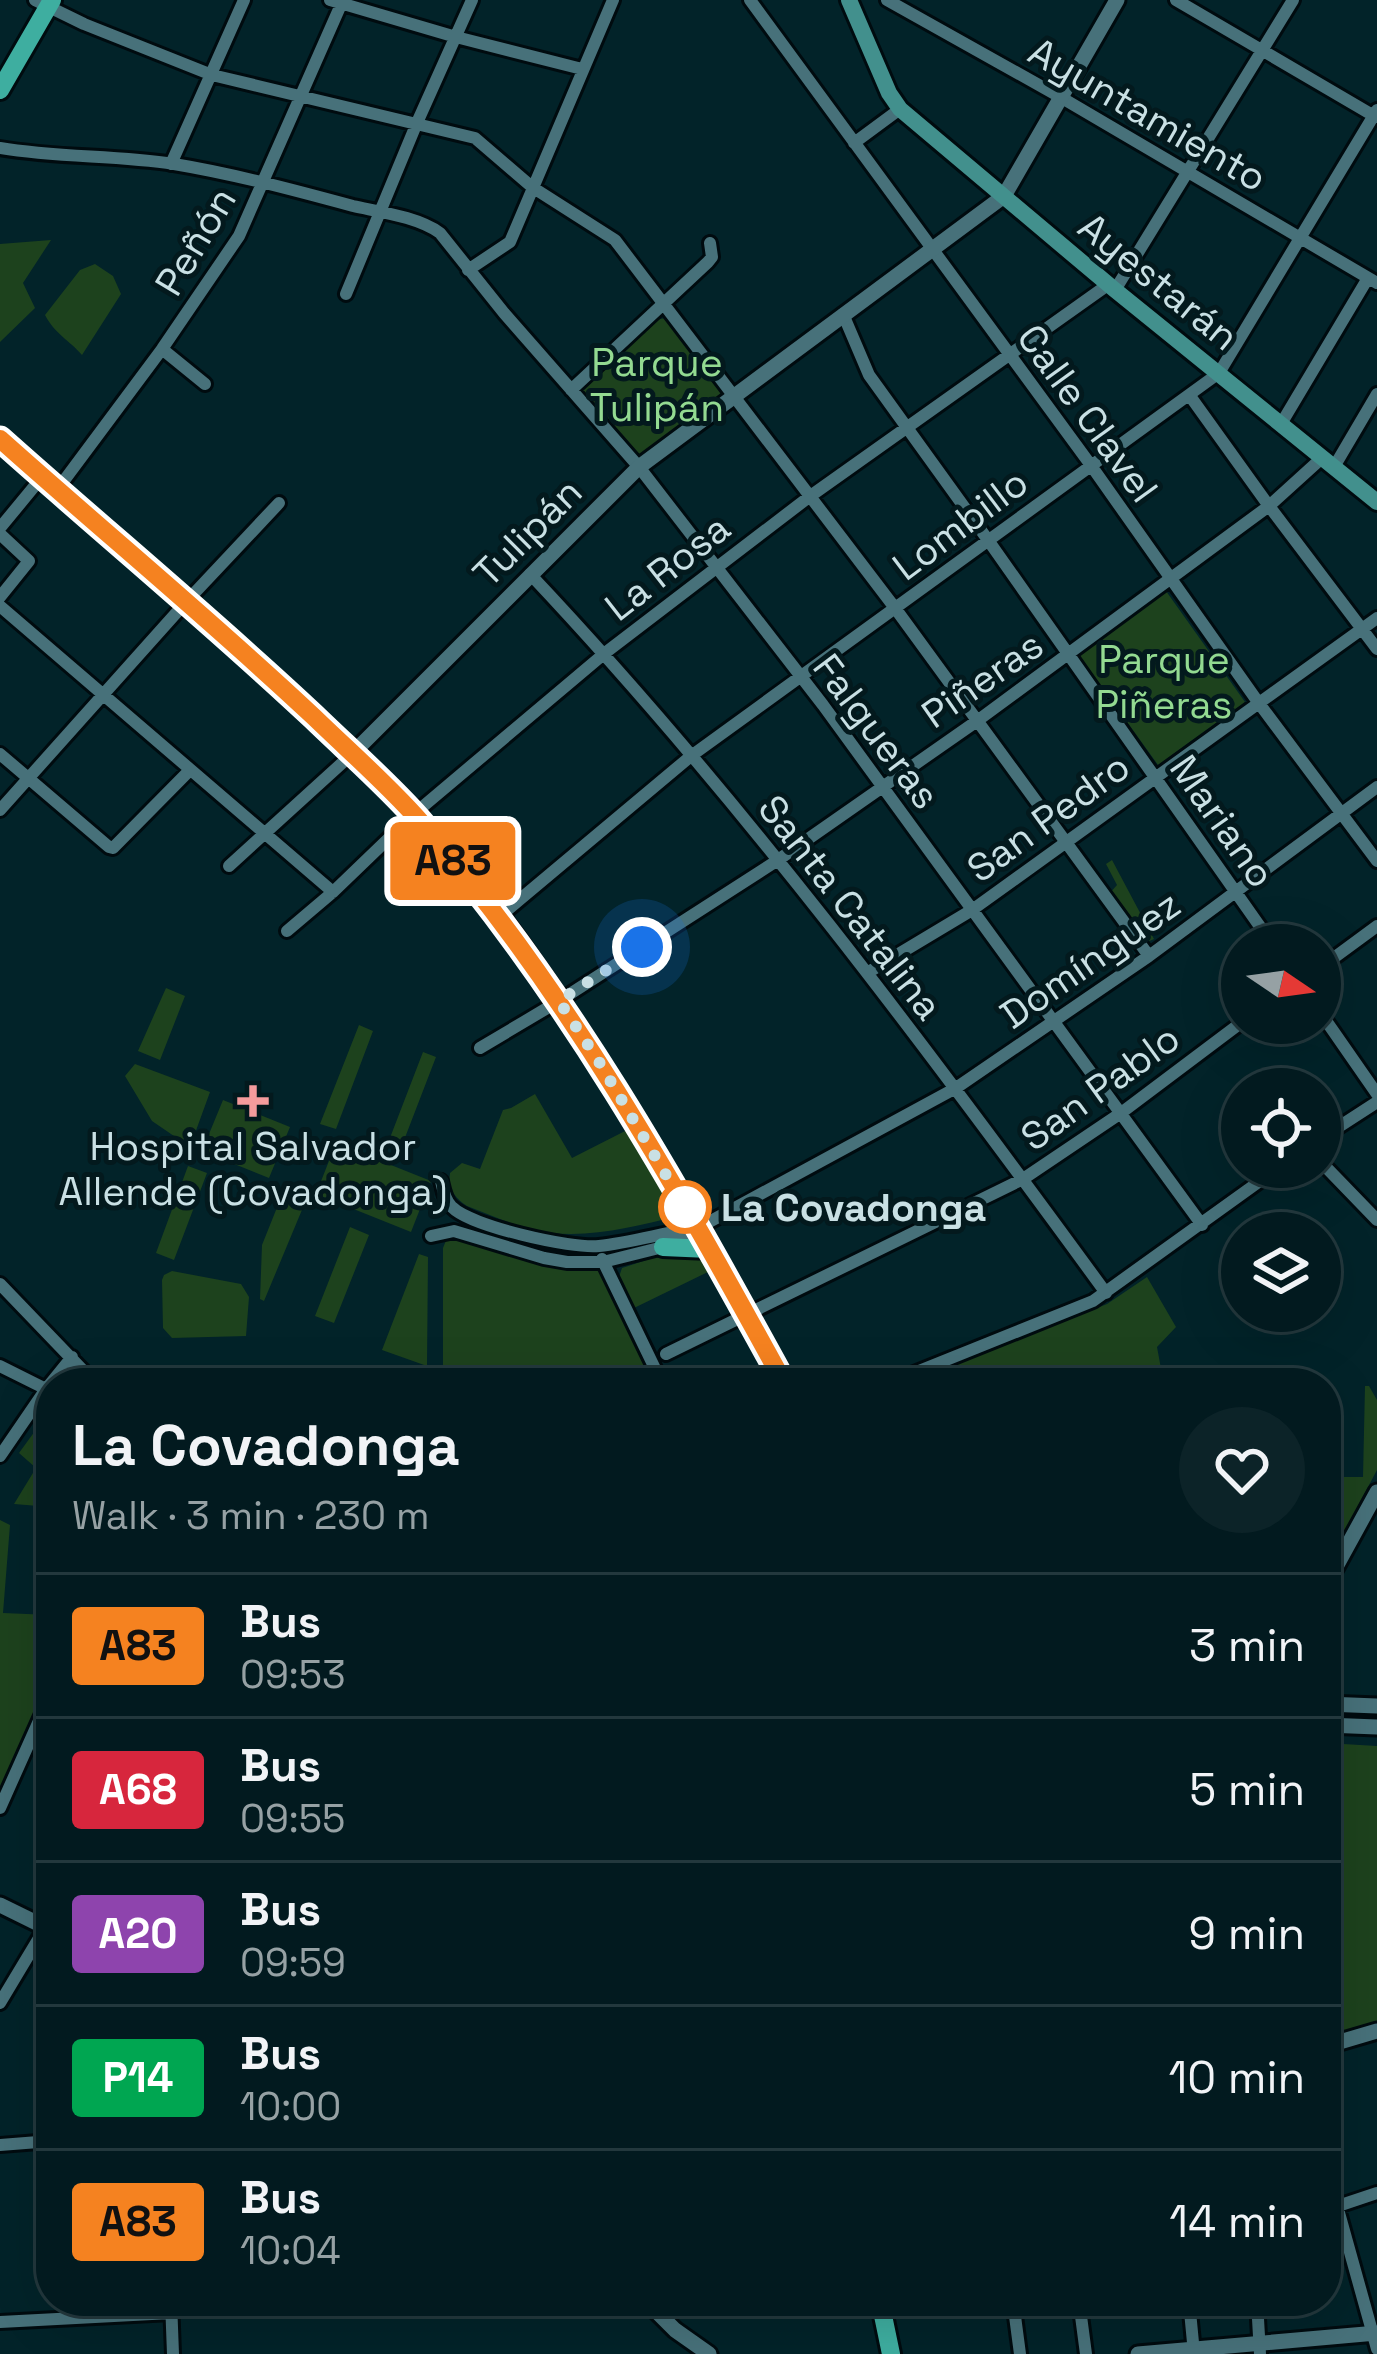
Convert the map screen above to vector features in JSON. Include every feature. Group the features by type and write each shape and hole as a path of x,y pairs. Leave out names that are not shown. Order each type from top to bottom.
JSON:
{"main road":[{"path":"849,0 900,109"},
{"path":"0,90 45,2"},
{"name":"Ayestarán","path":"900,109 1377,502"},
{"path":"0,439 265,671 414,814 499,917 598,1060 776,1368"},
{"path":"663,1247 709,1249"},
{"path":"883,2316 890,2354"}],"street":[{"path":"171,164 244,0"},
{"path":"346,294 472,0"},
{"path":"468,270 510,242 614,0"},
{"name":"Calle Clavel","path":"750,0 1377,861"},
{"name":"Ayuntamiento","path":"887,0 1372,281"},
{"name":"Tulipán","path":"230,866 352,754 639,466 1004,196 1117,0"},
{"path":"1176,0 1376,115"},
{"name":"La Rosa","path":"287,932 414,814 716,566 1112,287 1189,172 1293,0"},
{"path":"45,2 130,44 212,75 475,138 532,187 615,240 896,608 1149,956"},
{"path":"338,2 582,69"},
{"name":"Peñón","path":"0,531 50,483 162,349 239,236 338,2"},
{"path":"854,143 900,109"},
{"name":"Lombillo","path":"499,917 691,756 1219,373 1376,115"},
{"name":"Falgueras","path":"0,148 171,164 434,228 639,466 882,786 1202,1225"},
{"path":"571,390 708,262 710,243"},
{"path":"1281,424 1372,281"},
{"name":"Mariano","path":"843,314 869,375 1258,924"},
{"path":"162,349 205,383"},
{"name":"Piñeras","path":"480,1048 778,860 1070,655 1329,462 1377,394"},
{"path":"1190,396 1377,649"},
{"path":"0,810 279,503"},
{"path":"0,531 29,561 0,601 333,892"},
{"name":"Santa Catalina","path":"530,574 605,653 778,860 956,1088 1106,1293"},
{"name":"San Pedro","path":"867,974 972,910 1377,618"},
{"path":"0,754 109,848 117,847 190,770"},
{"name":"Domínguez","path":"431,1236 454,1231 544,1258 602,1262 663,1247 956,1088 1149,956 1377,787"},
{"path":"1341,953 1377,926"},
{"name":"San Pablo","path":"666,1354 1023,1179 1221,1038"},
{"path":"1341,1044 1377,1098 1341,1124"},
{"name":"Domínguez","path":"441,1181 449,1204 457,1211 527,1237 599,1246 697,1228"},
{"path":"1341,1183 1377,1220"},
{"path":"927,1368 1106,1293 1251,1188"},
{"path":"599,1246 602,1262 655,1368"},
{"path":"0,1284 81,1368"},
{"path":"63,1368 72,1357"},
{"path":"0,1366 36,1384"},
{"path":"0,1456 36,1404"},
{"path":"1341,1558 1377,1492"},
{"path":"1341,1705 1377,1706"},
{"path":"1341,1726 1377,1727"},
{"path":"0,1808 36,1728"},
{"path":"0,1905 36,1923"},
{"path":"0,2002 36,1947"},
{"path":"1341,2041 1377,2031"},
{"path":"0,2145 36,2142"},
{"path":"1341,2205 1377,2193"},
{"path":"1138,2354 1327,2347 1375,2339 1341,2217"},
{"path":"0,2322 68,2316"},
{"path":"171,2316 173,2354"},
{"path":"662,2316 709,2354"},
{"path":"1015,2316 1020,2354"},
{"path":"1081,2316 1086,2354"},
{"path":"1191,2316 1194,2352"},
{"path":"1258,2316 1260,2348"}],"green space":[{"path":"51,240 23,283 35,308 0,342 0,244"},
{"path":"95,264 113,276 121,294 82,355 45,315 80,270"},
{"name":"Parque Tulipán","path":"665,318 723,389 723,398 639,456 579,389 656,320"},
{"name":"Parque Piñeras","path":"1166,591 1245,702 1158,765 1078,654"},
{"path":"1112,860 1154,939 1145,943 1109,894 1117,885 1106,864"},
{"path":"166,988 185,996 160,1060 138,1051"},
{"path":"359,1025 373,1031 336,1129 320,1124"},
{"path":"423,1052 436,1057 401,1148 388,1143"},
{"path":"135,1064 210,1092 190,1147 152,1121 125,1076"},
{"path":"535,1094 572,1158 629,1129 679,1216 605,1231 549,1233 462,1203 451,1188 450,1173 462,1163 480,1169 503,1110"},
{"path":"223,1100 290,1127 269,1178 202,1151"},
{"path":"336,1143 431,1181 411,1232 316,1194"},
{"path":"188,1166 207,1173 174,1260 156,1253"},
{"path":"282,1195 304,1205 264,1301 260,1299 262,1245"},
{"path":"350,1227 369,1235 334,1323 315,1316"},
{"path":"447,1238 546,1266 603,1268 648,1368 443,1368 443,1248"},
{"path":"692,1253 712,1270 634,1308 618,1280 622,1268 665,1254"},
{"path":"419,1254 428,1257 427,1366 382,1350"},
{"path":"172,1271 241,1284 249,1297 246,1336 172,1338 163,1328 162,1280"},
{"path":"1147,1277 1176,1327 1157,1347 1161,1368 946,1368 1107,1304"},
{"path":"1365,1386 1369,1386 1377,1400 1377,1470 1341,1538 1341,1477 1363,1477"},
{"path":"36,1430 36,1468 19,1453"},
{"path":"36,1468 36,1506 14,1504"},
{"path":"0,1520 10,1525 3,1613 36,1614 36,1707 0,1792"},
{"path":"1341,1744 1377,1746 1377,2024 1341,2033"}],"bus line":[{"name":"A83","path":"0,439 265,671 414,814 455,863 499,917 598,1060 776,1368"}],"place":[{"name":"Hospital Salvador Allende (Covadonga)","path":"253,1101"},
{"name":"La Covadonga","path":"685,1207"}],"route":[{"path":"642,947 559,1001 685,1207"}]}
